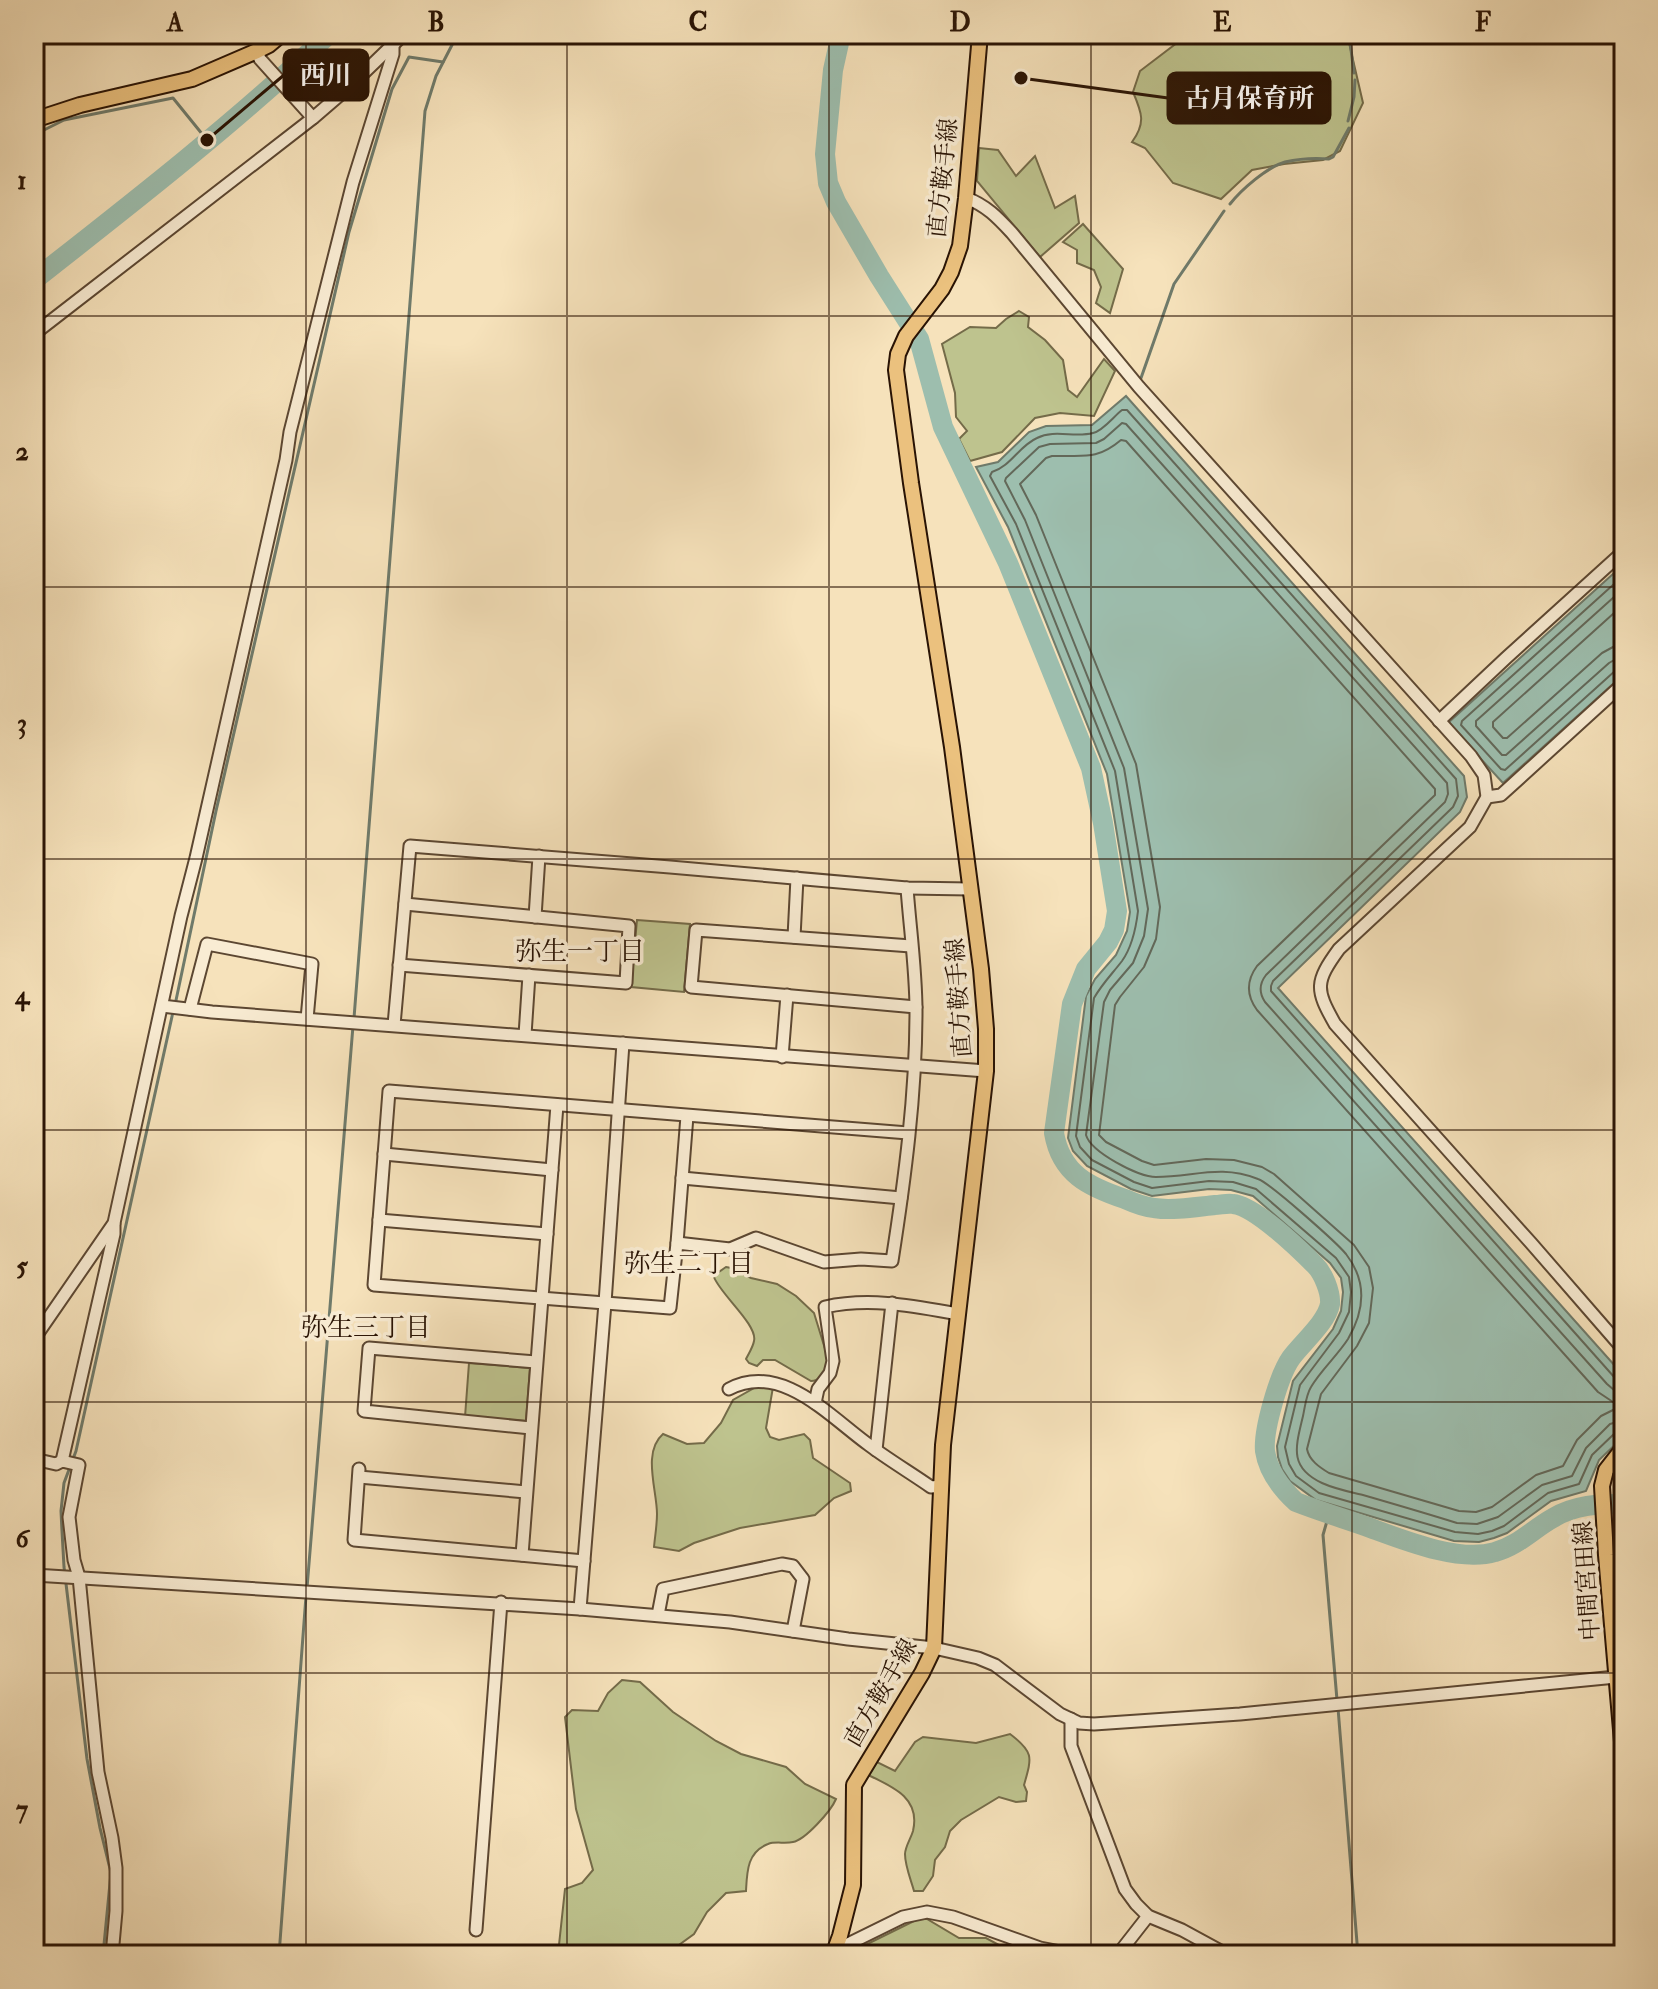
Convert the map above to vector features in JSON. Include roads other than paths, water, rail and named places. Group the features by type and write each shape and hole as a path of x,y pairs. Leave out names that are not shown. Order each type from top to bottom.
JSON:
{"main road":[{"path":"34,120 80,105 192,79 260,57 282,34"},
{"name":"直方鞍手線","path":"834,1953 853,1885 854,1785 934,1648 943,1445 986,1071 981,969 950,733 896,370 898,354 906,336 940,292 960,246 980,34"},
{"name":"中間宮田線","path":"1624,1447 1606,1470 1602,1486 1624,1765"}],"street":[{"path":"34,334 349,87 404,34"},
{"path":"62,1461 290,432 350,195 393,54 393,44"},
{"path":"260,57 312,116"},
{"path":"966,198 992,212 1012,233 1139,387 1471,756 1484,775 1487,797 1470,827 1339,949 1324,970 1321,994 1335,1024 1624,1350"},
{"path":"1439,721 1624,551"},
{"path":"1487,797 1501,795 1624,683"},
{"path":"394,1025 410,846 907,888 970,889"},
{"path":"535,917 539,856"},
{"path":"794,937 797,878"},
{"path":"677,1243 730,1249 756,1238 824,1262 861,1259 892,1261 915,1066 916,1007 907,888"},
{"path":"399,965 626,983 629,926 405,904"},
{"path":"911,946 696,930 691,987 916,1007"},
{"path":"190,1009 207,944 312,964 307,1019"},
{"path":"525,1035 529,975"},
{"path":"782,1057 787,995"},
{"path":"162,1006 986,1071"},
{"path":"580,1609 623,1043"},
{"path":"687,1116 670,1308 374,1285 389,1091 908,1133"},
{"path":"522,1555 557,1105"},
{"path":"384,1154 552,1170"},
{"path":"682,1178 901,1198"},
{"path":"379,1220 547,1234"},
{"path":"34,1339 114,1223"},
{"path":"815,1403 818,1389 830,1373 833,1361 825,1307 847,1302 892,1303 958,1314"},
{"path":"876,1450 892,1303"},
{"path":"531,1428 364,1411 369,1348 536,1362"},
{"path":"729,1389 740,1383 774,1382 803,1394 931,1487 942,1486"},
{"path":"34,1459 79,1465 69,1517 79,1577 98,1772 116,1868 112,1955"},
{"path":"526,1492 359,1473 354,1540 584,1561"},
{"path":"658,1615 663,1589 782,1564 793,1566 803,1579 793,1631"},
{"path":"34,1575 501,1602 730,1622 934,1648 995,1665 1060,1714 1079,1723 1094,1724 1240,1714 1616,1677"},
{"path":"476,1930 501,1602"},
{"path":"1071,1719 1074,1756 1125,1889 1148,1916 1228,1955"},
{"path":"834,1953 903,1917 927,1912 953,1917 1040,1948 1076,1955"},
{"path":"1122,1955 1123,1948 1148,1916"}],"water":[{"path":"1126,396 1464,776 1467,797 1460,812 1278,988 1624,1376 1624,1436 1599,1460 1586,1491 1551,1501 1507,1533 1494,1538 1479,1542 1454,1541 1316,1500 1290,1481 1282,1469 1277,1446 1293,1381 1333,1329 1341,1311 1341,1278 1330,1263 1253,1196 1231,1190 1209,1189 1152,1196 1131,1189 1087,1166 1073,1151 1068,1138 1086,996 1095,979 1116,955 1127,931 1130,912 1107,774 1008,527 976,467 998,462 1029,432 1046,426 1092,425"},
{"path":"1624,564 1624,674 1503,783 1448,723"}],"waterway":[{"path":"34,280 221,130 329,34"},
{"path":"354,1018 425,111 436,76 455,34"},
{"path":"841,34 833,70 825,154 828,183 879,276 919,339 943,427 1008,563 1091,768 1103,823 1117,911 1114,930 1086,969 1072,1004 1054,1133 1063,1159 1089,1184 1143,1206 1169,1209 1233,1204 1242,1207 1276,1229 1318,1268 1329,1294 1328,1311 1286,1366 1273,1403 1265,1442 1272,1472 1296,1502 1430,1548 1480,1555 1511,1546 1569,1510 1606,1504 1624,1505"},
{"path":"1349,34 1354,73"},
{"path":"175,1005 216,811 349,232 392,89 409,57 443,62"},
{"path":"1348,121 1355,80"},
{"path":"34,135 64,120 173,98 207,140"},
{"path":"1230,204 1255,180 1278,165 1333,157 1349,128"},
{"path":"1141,378 1174,284 1224,211"},
{"path":"103,1955 111,1873 87,1759 64,1567 61,1511 64,1483 76,1451 173,1012"},
{"path":"307,1588 353,1026"},
{"path":"1329,1514 1323,1535 1337,1700"},
{"path":"279,1955 306,1596"},
{"path":"1338,1708 1358,1955"}],"place":[{"name":"古月保育所","path":"1021,78"},
{"name":"西川","path":"207,140"}],"district":[{"name":"弥生一丁目","path":"580,952"},
{"name":"弥生二丁目","path":"689,1264"},
{"name":"弥生三丁目","path":"366,1328"}]}
